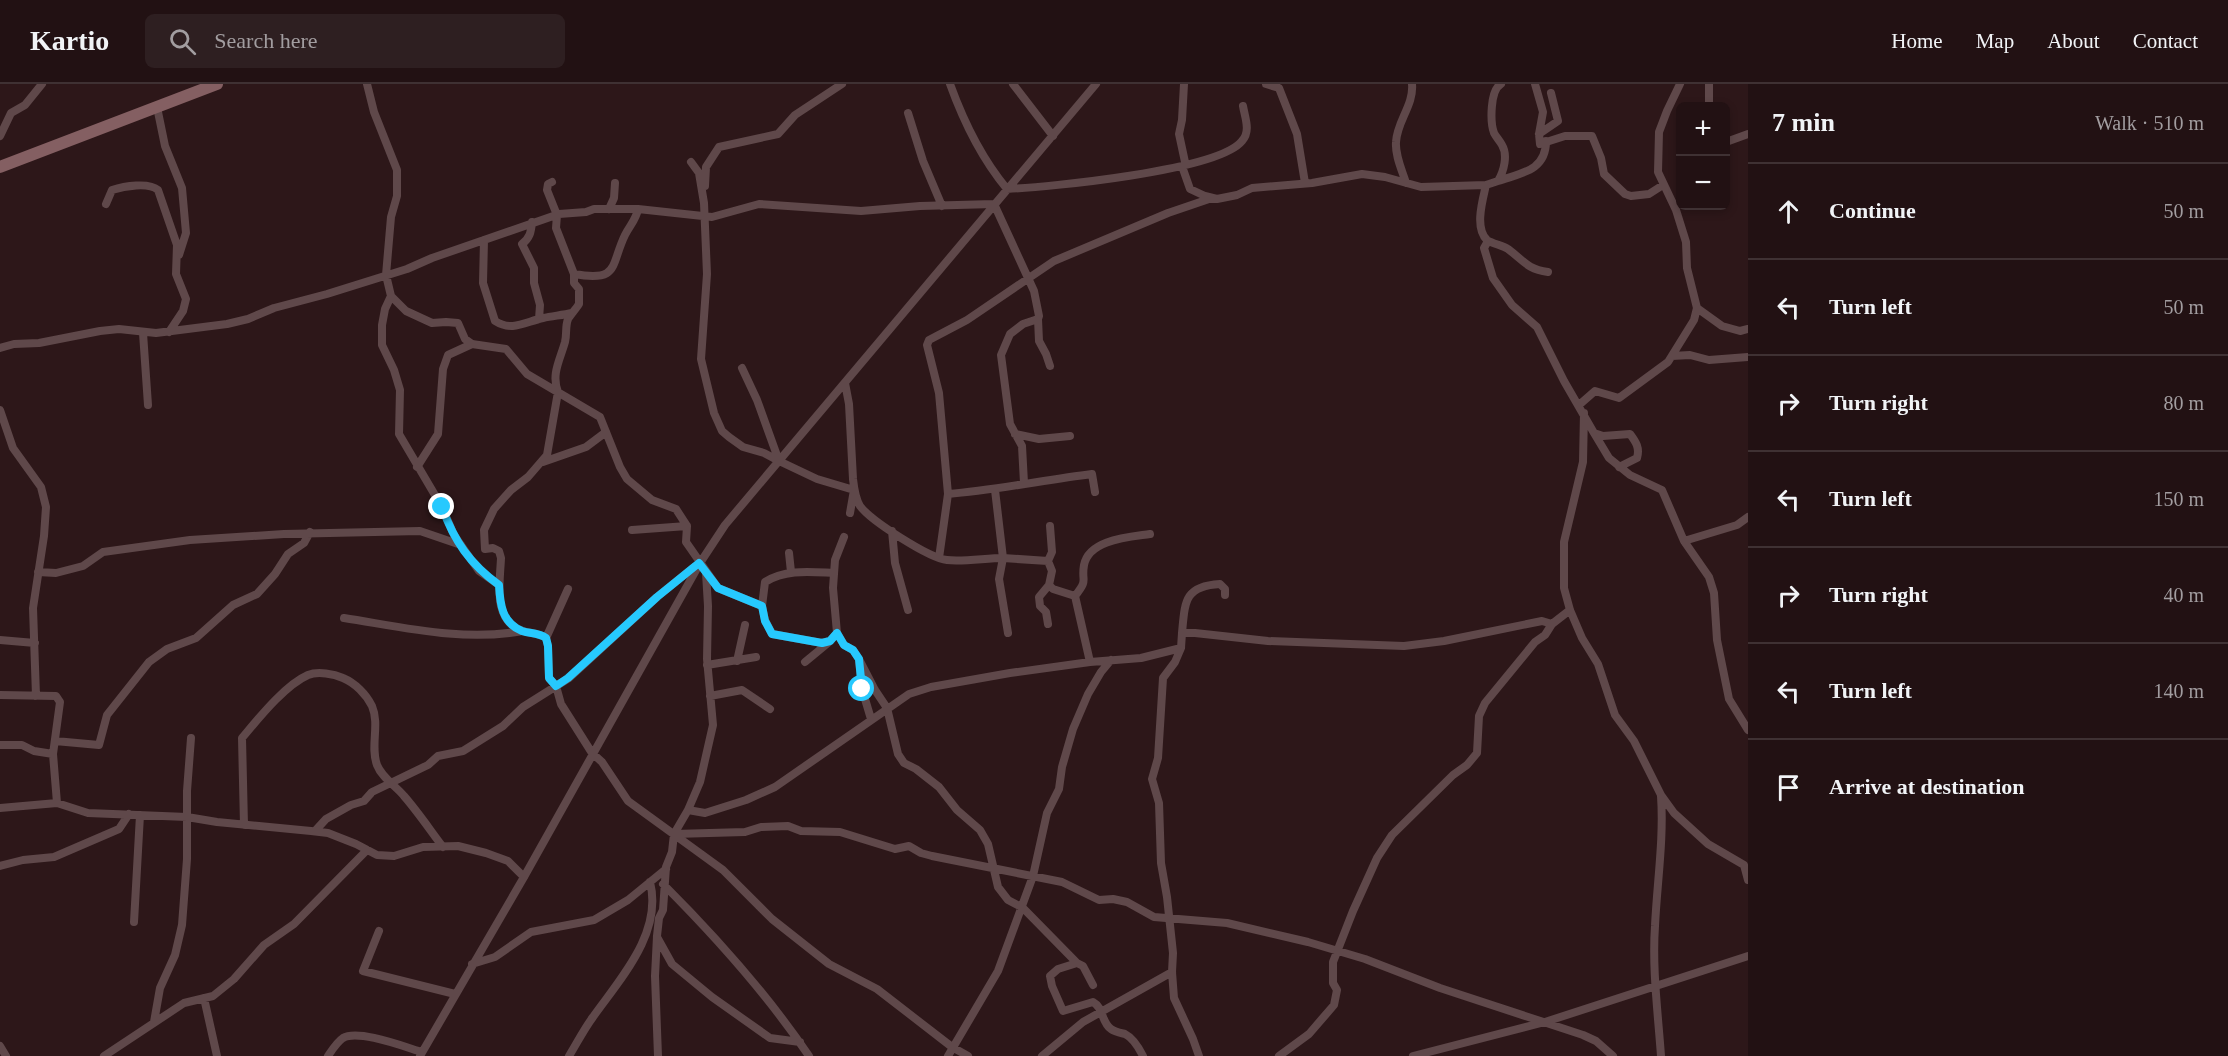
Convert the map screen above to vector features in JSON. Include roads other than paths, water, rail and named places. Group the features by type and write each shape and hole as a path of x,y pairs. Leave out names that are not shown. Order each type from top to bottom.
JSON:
{"street":[{"path":"0,136 11,113 25,105 42,84"},
{"path":"0,167 217,84"},
{"path":"367,84 374,112 397,170 397,196 391,217 386,275 391,296 406,311 432,323 458,323 465,339 472,344 506,349 527,374 600,417 627,479 652,500 676,509 687,526 686,542 718,588 762,606"},
{"path":"705,217 706,167 719,147 778,134 795,115 842,84"},
{"path":"950,84 993,172 1007,189"},
{"path":"1012,84 1053,136"},
{"path":"328,1056 342,1038 351,1035 376,1039 421,1054 524,877 699,563 726,525 779,461 1096,84"},
{"path":"1184,84 1179,135 1183,169 1190,189 1212,198"},
{"path":"1266,84 1279,88 1298,134 1305,183"},
{"path":"1406,183 1397,156 1396,142 1401,120 1412,97 1412,84"},
{"path":"1498,181 1505,159 1504,146 1494,134 1492,88 1501,84"},
{"path":"1535,84 1543,112 1539,134 1540,144 1565,136 1592,136 1601,158 1604,174 1624,194 1631,196 1649,194 1663,185"},
{"path":"1680,84 1666,111 1659,132 1658,172 1676,210 1686,242 1687,268 1697,308 1694,320 1668,362 1619,398 1595,391 1582,409 1583,462 1564,542 1564,588 1570,610 1582,638 1598,664 1615,715 1634,741 1661,795 1674,813 1708,844 1744,865 1748,880"},
{"path":"1708,84 1709,102"},
{"path":"1539,134 1558,121 1551,93"},
{"path":"1007,189 1172,170 1208,159 1237,147 1247,135 1243,106"},
{"path":"157,107 165,146 182,188 186,233 178,258 176,274 186,298 183,310 169,332"},
{"path":"908,113 923,161 942,206"},
{"path":"1730,140 1748,134"},
{"path":"939,558 948,494 939,393 927,345 929,340 967,320 1027,278 1065,256 1168,213 1212,198 1227,198 1252,188 1362,174 1385,177 1421,187 1486,185 1538,165 1546,153 1546,141"},
{"path":"691,162 699,173 702,183 705,217 707,274 701,358 714,413 722,431 743,447 764,453 817,479 854,490"},
{"path":"546,638 539,633 514,627 500,606 501,558 499,551 493,548 485,549 484,530 494,509 511,490 542,463 549,446 558,392 555,370 566,340 565,329 579,304 579,289 574,283 574,274 556,228 557,215 547,190 548,184 552,182"},
{"path":"609,209 614,198 615,183"},
{"path":"106,204 112,190 148,184 154,186 158,190 165,214 174,231 178,258"},
{"path":"1486,185 1481,219 1482,233 1488,241 1506,247 1534,270 1548,272"},
{"path":"0,348 118,329 143,333 169,332 227,324 407,269 532,222 594,209 638,209 712,217 759,204 861,211 994,204"},
{"path":"994,204 1034,291 1039,316 1040,342 1050,366"},
{"path":"574,274 585,276 606,274 613,267 625,235 637,217 638,209"},
{"path":"532,222 531,232 522,244 534,268 534,283 540,305 539,319"},
{"path":"484,240 483,283 495,321 502,325 520,326 539,319 573,313"},
{"path":"1488,241 1484,248 1493,278 1512,305 1537,327 1564,381 1609,458 1630,475 1662,490 1684,541 1709,577 1714,593 1717,640 1729,699 1748,730"},
{"path":"391,296 385,309 382,325 382,345 394,370 400,390 399,434 442,507 454,535 479,570 499,585"},
{"path":"1697,308 1722,326 1740,331 1748,329"},
{"path":"1024,483 1022,446 1010,424 1001,355 1010,334 1023,324 1038,320"},
{"path":"143,333 148,405"},
{"path":"417,467 438,434 443,369 448,355 472,344"},
{"path":"1672,356 1690,355 1709,360 1748,357"},
{"path":"742,368 757,400 779,461"},
{"path":"846,383 854,490 850,513"},
{"path":"0,410 13,448 41,487 46,507 33,608 36,696"},
{"path":"542,463 586,447 606,432"},
{"path":"1594,433 1603,436 1630,434 1636,442 1639,451 1637,458 1619,467"},
{"path":"1015,434 1039,439 1070,436"},
{"path":"948,494 995,490 1024,483 1092,474 1095,492"},
{"path":"854,490 861,507 875,521 939,558 1048,561"},
{"path":"995,490 1003,558 999,579 1008,633"},
{"path":"1684,541 1737,525 1748,516"},
{"path":"632,530 687,526"},
{"path":"1048,624 1046,612 1040,606 1039,597 1049,585 1052,571 1048,561 1052,552 1050,526"},
{"path":"38,572 56,573 83,566 103,552 190,540 310,532 420,531 461,545"},
{"path":"892,531 896,563 908,610"},
{"path":"55,741 99,745 107,715 149,662 166,649 196,638 234,605 257,594 275,574 288,554 304,543 310,532"},
{"path":"1090,662 1075,596 1084,584 1084,562 1098,545 1150,534"},
{"path":"844,537 835,560 834,573 837,633 844,645 853,650 887,708 898,754 904,763 916,769 939,787 957,810 980,830 988,844 998,887 1008,900 1023,908 1077,963 1083,966 1093,985"},
{"path":"789,553 791,572"},
{"path":"315,831 326,819 351,805 364,801 372,792 428,765 438,756 463,751 503,726 523,707 568,678 657,597 699,563"},
{"path":"658,1056 658,1010 655,997 657,936 664,900 663,884 672,852 674,834 688,810 701,777 713,725 707,665 706,572"},
{"path":"830,641 822,643 772,634 765,621 762,606 765,582 777,575 791,572 834,573"},
{"path":"1199,1056 1174,998 1173,953 1161,863 1159,803 1152,778 1158,758 1163,678 1175,662 1181,648 1185,603 1192,591 1205,585 1220,584 1225,589 1225,595"},
{"path":"1049,585 1053,589 1075,596"},
{"path":"568,589 546,638 549,678 556,686 561,704 592,753 602,762 627,801 723,870 772,919 829,964 877,989 952,1047 968,1056"},
{"path":"1279,1056 1309,1034 1334,1005 1337,990 1333,983 1333,962 1336,952 1382,850 1392,835 1477,753 1479,716 1485,703 1535,642 1545,635 1552,624 1570,610"},
{"path":"344,618 459,635 498,636 523,631"},
{"path":"1182,633 1268,640 1404,646 1444,641 1542,621 1552,624"},
{"path":"737,661 745,625"},
{"path":"804,662 837,633"},
{"path":"0,640 35,643"},
{"path":"688,810 705,813 746,800 775,787 909,694 931,687 1090,662 1141,658 1181,648"},
{"path":"707,665 756,657"},
{"path":"859,659 862,689 871,719"},
{"path":"948,1056 998,971 1034,876 1047,813 1059,789 1062,767 1073,729 1088,694 1111,660"},
{"path":"244,825 242,738 264,710 309,674 334,674 355,683 372,706 377,766 444,846"},
{"path":"710,696 742,690 770,709"},
{"path":"0,695 56,696 60,702 53,754 57,803"},
{"path":"154,1022 160,988 175,955 182,925 187,859 191,738"},
{"path":"0,745 22,745 34,751 53,754"},
{"path":"1661,795 1663,823 1654,928 1662,1056"},
{"path":"0,808 57,803 87,813 187,817 315,831 328,834 377,855 394,856 423,847 459,846 508,861 524,877"},
{"path":"0,866 23,860 54,857 118,829 129,814"},
{"path":"134,922 140,815"},
{"path":"674,834 745,832 761,827 788,826 801,831 840,832 895,849 909,846 921,853 972,866 1062,882 1099,900 1113,899 1127,902 1154,917 1168,920 1227,923 1308,942 1365,959 1440,988 1590,1038 1613,1056"},
{"path":"104,1056 184,1003 213,996 234,979 264,945 294,924 367,850"},
{"path":"472,964 495,957 531,932 594,920 628,900 666,869"},
{"path":"568,1056 592,1018 626,974 647,932 654,897 650,882"},
{"path":"663,884 708,929 809,1056"},
{"path":"380,931 363,971 455,994"},
{"path":"657,936 672,964 712,997 770,1038 800,1042"},
{"path":"1413,1056 1545,1022 1748,956"},
{"path":"1077,963 1058,969 1050,975 1052,986 1064,1011 1093,1002 1098,1005 1104,1021 1111,1029 1128,1036 1143,1056"},
{"path":"1042,1056 1083,1022 1172,972"},
{"path":"204,998 217,1056"},
{"path":"0,1046 6,1056"}]}
